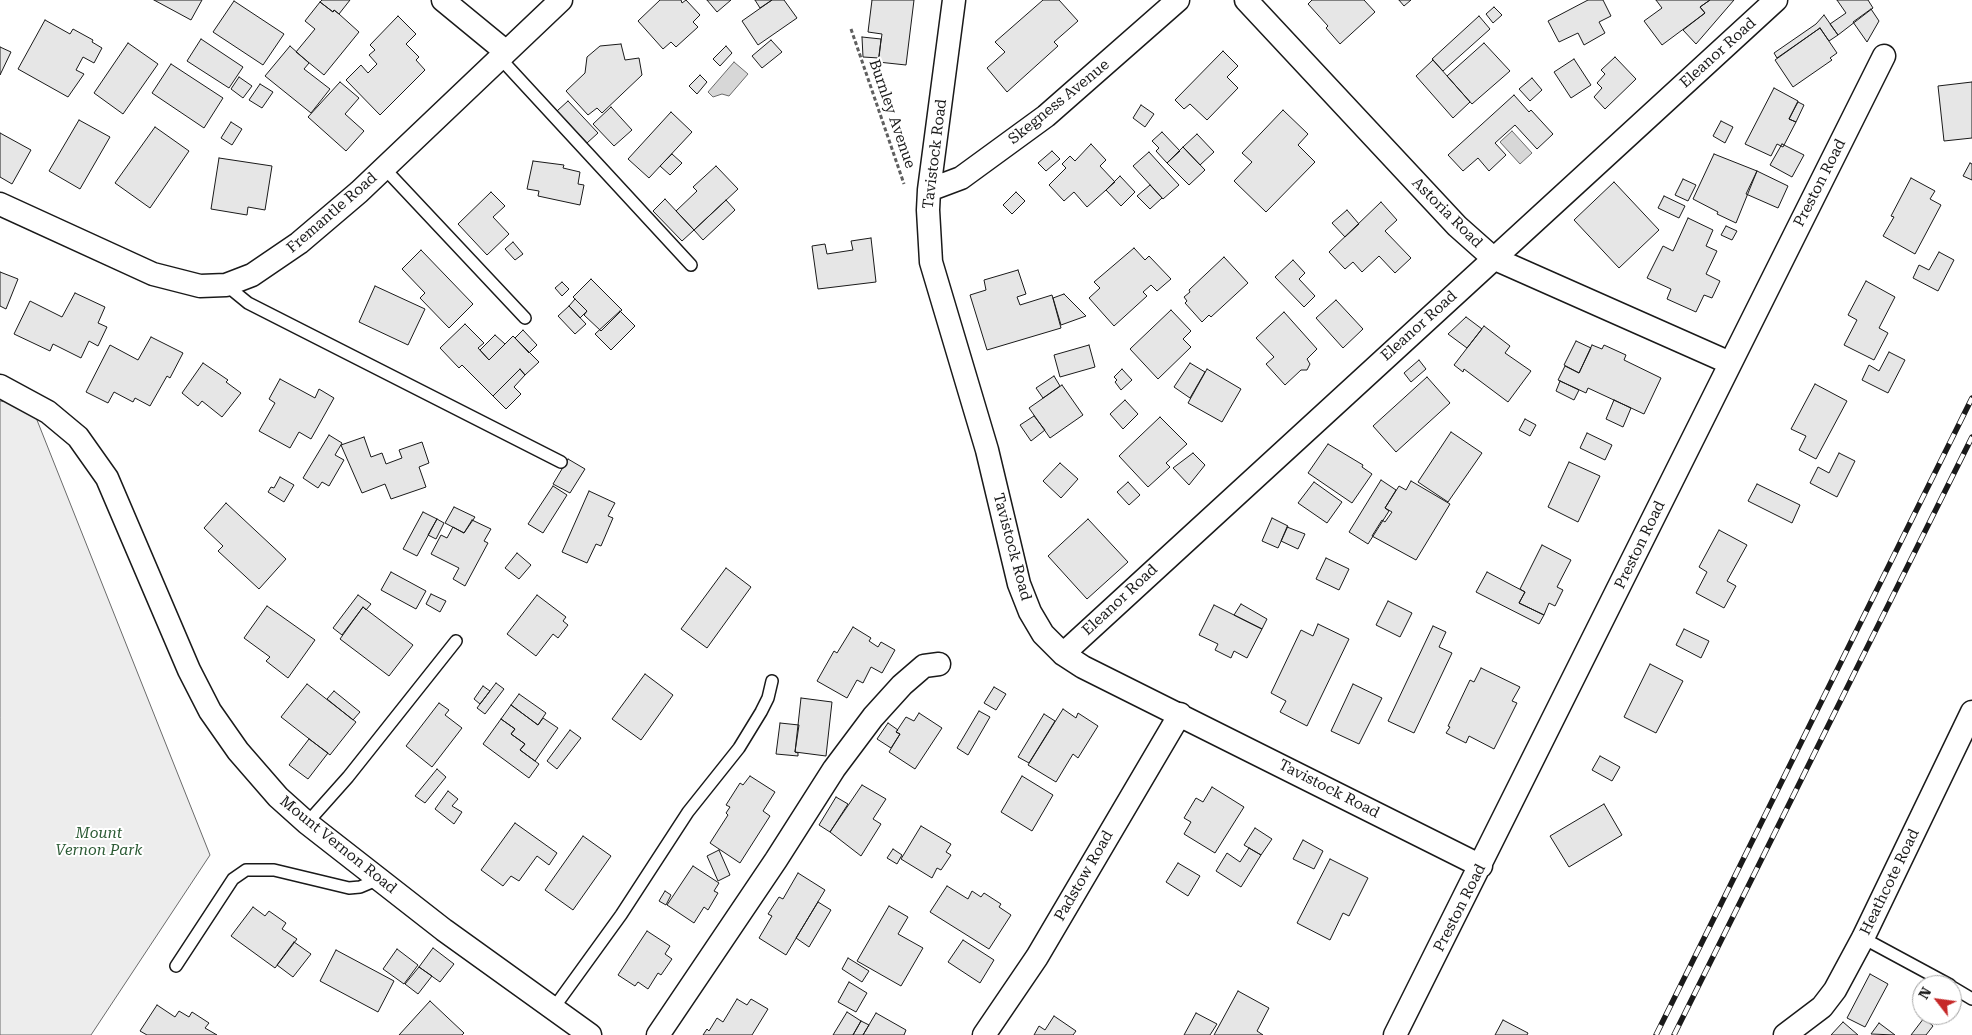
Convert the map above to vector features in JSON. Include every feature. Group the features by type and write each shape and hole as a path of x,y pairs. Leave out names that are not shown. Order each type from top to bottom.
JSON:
{"street":[{"path":"443,0 502,54"},
{"name":"Fremantle Road","path":"0,204 153,274 200,286 226,285 252,275 299,244 384,168 561,0"},
{"name":"Tavistock Road","path":"954,0 929,190 928,210 931,262 986,450 1019,584 1030,612 1043,634 1063,654 1083,667 1481,866"},
{"name":"Skegness Avenue","path":"929,190 961,178 1046,116 1178,0"},
{"name":"Astoria Road","path":"1246,0 1457,226 1493,258 1730,363"},
{"name":"Eleanor Road","path":"1063,654 1776,0"},
{"name":"Preston Road","path":"1395,1035 1884,56"},
{"name":"Mount Vernon Road","path":"0,386 48,412 78,437 107,478 189,670 210,712 244,758 278,797 308,823 444,930 590,1035"},
{"path":"658,1035 776,860 834,769 873,717 902,684 924,666 939,664"},
{"name":"Heathcote Road","path":"1785,1035 1822,1007 1835,990 1863,938 1972,712"},
{"name":"Padstow Road","path":"984,1035 1037,957 1180,714"}],"lane":[{"path":"502,54 691,265"},
{"path":"384,168 525,318"},
{"path":"226,285 248,303 561,462"},
{"path":"308,823 348,777 456,641"},
{"path":"553,1008 651,870 688,812 739,748 768,698 772,681"},
{"path":"176,966 233,879 246,870 274,870 349,888 360,888 379,879"},
{"path":"1863,938 1931,975"}],"path":[{"name":"Burnley Avenue","path":"852,29 906,188"}],"shaded area":[{"path":"734,62 748,74 729,96 722,94 713,97 708,92"},
{"path":"1512,131 1532,153 1520,164 1500,142"},
{"name":"Mount Vernon Park","path":"0,401 31,405 210,855 91,1035 0,1035"}],"building":[{"path":"154,0 202,0 191,20"},
{"path":"322,0 350,0 339,14 334,10 333,12 320,2"},
{"path":"660,0 681,0 682,3 686,0 700,15 693,22 698,27 676,47 671,42 663,49 638,21"},
{"path":"707,0 731,0 717,12"},
{"path":"755,0 772,0 760,8"},
{"path":"772,0 784,0 797,18 758,45 742,21"},
{"path":"872,0 914,0 906,65 878,62 882,34 868,32"},
{"path":"1043,0 1059,0 1078,21 1054,42 1058,46 1007,92 987,68 1005,52 995,42"},
{"path":"1312,0 1364,0 1375,12 1340,44 1326,28 1328,26 1308,4"},
{"path":"1399,0 1411,0 1404,6"},
{"path":"1588,0 1603,0 1611,16 1599,22 1605,33 1584,45 1578,33 1559,42 1548,21"},
{"path":"1656,0 1710,0 1700,7 1705,13 1662,45 1644,21 1662,8"},
{"path":"1710,0 1734,0 1696,44 1683,30 1705,13 1700,7"},
{"path":"1837,0 1868,0 1873,8 1838,35 1830,24 1846,13"},
{"path":"234,1 284,34 263,65 213,32"},
{"path":"320,2 333,12 334,10 359,32 324,75 296,52 315,29 305,21"},
{"path":"1494,7 1502,15 1493,23 1486,14"},
{"path":"1871,9 1879,21 1867,42 1853,22"},
{"path":"1824,15 1838,35 1829,41 1820,28 1777,58 1774,53 1816,24"},
{"path":"398,16 416,34 406,44 419,57 416,60 425,70 380,115 346,80 361,65 368,73 377,64 369,55 375,50 370,45"},
{"path":"1479,16 1490,29 1443,71 1432,59"},
{"path":"45,20 70,34 73,29 93,40 92,42 102,48 94,63 83,57 76,70 84,74 68,97 18,69"},
{"path":"1820,28 1837,53 1830,58 1832,60 1793,87 1775,60"},
{"path":"862,37 881,39 879,58 863,57"},
{"path":"201,39 243,67 229,88 187,61"},
{"path":"771,40 782,52 762,68 752,56"},
{"path":"128,43 158,64 123,114 94,93"},
{"path":"1484,43 1510,71 1472,104 1447,76"},
{"path":"621,44 625,60 639,58 642,75 602,113 597,108 588,115 566,91 585,73 587,57 600,46"},
{"path":"290,46 309,63 304,69 330,89 311,113 265,76"},
{"path":"726,46 732,53 720,66 713,59"},
{"path":"0,47 11,52 0,75"},
{"path":"1223,51 1238,66 1227,77 1238,88 1207,120 1190,104 1184,109 1175,100"},
{"path":"1615,57 1636,79 1605,109 1594,97 1602,88 1597,83 1605,74 1601,70"},
{"path":"1574,59 1591,85 1571,98 1554,72"},
{"path":"1433,60 1470,102 1453,118 1416,76"},
{"path":"171,64 223,98 204,128 152,93"},
{"path":"700,75 707,82 697,94 689,86"},
{"path":"239,77 252,86 243,98 231,89"},
{"path":"1532,78 1542,90 1530,101 1519,89"},
{"path":"340,82 359,98 345,114 364,131 346,151 308,117"},
{"path":"1972,82 1972,138 1944,141 1938,86"},
{"path":"260,84 273,92 262,108 249,100"},
{"path":"1774,88 1798,101 1789,119 1796,122 1783,147 1777,144 1771,156 1745,144"},
{"path":"1514,95 1553,134 1537,149 1515,125 1495,143 1506,155 1489,171 1478,158 1463,171 1448,155"},
{"path":"568,101 598,133 587,143 557,111"},
{"path":"1798,102 1804,105 1796,122 1789,119"},
{"path":"1141,105 1154,114 1145,127 1133,118"},
{"path":"611,107 632,130 614,146 593,124"},
{"path":"1283,110 1308,134 1298,145 1315,162 1266,212 1234,181 1252,162 1242,153"},
{"path":"671,112 692,132 649,178 628,159"},
{"path":"79,120 110,137 80,189 49,171"},
{"path":"1721,121 1733,127 1725,143 1713,136"},
{"path":"231,122 242,129 232,145 221,138"},
{"path":"155,127 189,151 150,208 115,183"},
{"path":"1162,132 1180,151 1167,163 1156,151 1159,148 1152,141"},
{"path":"0,133 31,150 12,184 0,177"},
{"path":"1197,134 1214,152 1200,165 1183,147"},
{"path":"1091,144 1106,160 1100,166 1115,182 1087,207 1074,192 1064,201 1049,185 1066,168 1062,164 1070,156 1075,161"},
{"path":"1782,144 1804,155 1792,177 1770,165"},
{"path":"1183,147 1205,170 1189,185 1167,163"},
{"path":"1052,151 1060,159 1046,171 1038,163"},
{"path":"1149,152 1179,185 1163,199 1133,166"},
{"path":"672,154 682,163 670,175 660,166"},
{"path":"1714,154 1757,171 1736,223 1693,199"},
{"path":"219,158 272,166 265,210 248,207 247,215 211,209"},
{"path":"533,161 564,165 563,168 580,172 578,184 584,185 580,205 538,196 539,191 527,189"},
{"path":"1970,163 1972,164 1972,180 1963,176"},
{"path":"716,166 738,189 694,230 676,211 697,191 693,187"},
{"path":"1757,171 1788,186 1778,208 1746,194"},
{"path":"1120,176 1135,192 1121,206 1106,190"},
{"path":"1911,178 1935,191 1930,199 1941,205 1915,254 1883,236 1894,217 1891,216"},
{"path":"1683,179 1696,185 1688,201 1675,195"},
{"path":"1614,182 1659,230 1619,268 1574,220"},
{"path":"1150,185 1162,198 1150,209 1137,196"},
{"path":"491,192 505,206 493,217 509,234 487,255 458,224"},
{"path":"1016,192 1025,201 1012,214 1003,205"},
{"path":"1664,196 1685,206 1679,218 1658,208"},
{"path":"665,199 694,230 682,241 653,211"},
{"path":"726,200 735,210 703,240 694,230"},
{"path":"1381,202 1397,220 1385,231 1411,258 1395,273 1379,256 1362,272 1353,262 1345,269 1329,252"},
{"path":"1347,210 1359,224 1345,237 1332,223"},
{"path":"1688,218 1713,230 1706,246 1717,251 1706,274 1720,281 1712,298 1704,295 1696,312 1667,299 1671,289 1647,278 1663,246 1673,251"},
{"path":"1726,226 1737,231 1732,240 1721,235"},
{"path":"871,238 876,282 818,289 812,246 825,244 827,254 853,250 851,241"},
{"path":"513,242 523,254 515,260 505,249"},
{"path":"1134,248 1145,260 1149,256 1171,279 1157,291 1151,285 1143,292 1147,296 1114,326 1089,298 1100,288 1094,282"},
{"path":"421,250 473,304 449,328 420,298 425,293 402,269"},
{"path":"1939,252 1954,260 1938,291 1913,278 1919,265 1929,270"},
{"path":"1224,257 1248,283 1211,317 1209,315 1202,322 1185,303 1187,301 1184,297"},
{"path":"1293,260 1305,273 1299,279 1315,296 1304,307 1275,277"},
{"path":"1018,270 1026,294 1017,297 1020,305 1052,295 1061,328 987,350 970,295 986,290 984,280"},
{"path":"0,272 18,279 6,309 0,306"},
{"path":"591,279 622,310 601,331 584,315 587,311 573,297"},
{"path":"1866,281 1895,297 1879,328 1888,333 1874,360 1844,345 1857,320 1848,315"},
{"path":"562,282 569,289 562,296 555,288"},
{"path":"375,286 425,309 408,345 359,322"},
{"path":"75,293 105,307 98,323 107,327 98,346 89,341 81,358 53,344 50,351 14,334 30,301 62,317"},
{"path":"1064,294 1086,316 1061,325 1053,298"},
{"path":"575,299 587,311 580,318 569,306"},
{"path":"1336,300 1363,329 1343,348 1316,318"},
{"path":"569,306 586,324 575,334 558,316"},
{"path":"1171,310 1191,331 1183,339 1191,347 1158,379 1130,349"},
{"path":"620,311 635,326 611,350 595,334"},
{"path":"1284,312 1317,349 1307,359 1310,364 1307,370 1301,370 1285,385 1266,364 1274,357 1256,338"},
{"path":"1466,317 1482,329 1467,348 1448,334"},
{"path":"465,324 484,343 478,348 489,360 513,336 539,362 525,375 520,369 493,396 462,365 459,368 440,348"},
{"path":"1484,326 1510,346 1505,353 1531,371 1508,402 1464,369 1463,372 1454,365"},
{"path":"523,330 537,345 529,353 515,338"},
{"path":"495,335 505,344 489,360 480,350"},
{"path":"151,337 183,353 170,378 167,376 150,406 135,398 133,402 114,392 108,403 86,392 110,345 138,360"},
{"path":"1576,341 1591,348 1579,373 1564,365"},
{"path":"1089,345 1095,367 1060,377 1054,355"},
{"path":"1592,345 1602,349 1604,345 1626,355 1624,360 1661,378 1644,414 1588,388 1586,393 1558,380 1565,366 1579,373"},
{"path":"1889,352 1905,360 1888,393 1862,380 1869,365 1879,371"},
{"path":"1419,360 1426,369 1411,382 1404,373"},
{"path":"203,363 228,380 226,382 241,393 222,417 202,401 198,406 182,393"},
{"path":"1190,363 1205,372 1190,398 1174,387"},
{"path":"520,369 525,375 514,387 521,394 506,409 493,396"},
{"path":"1122,369 1132,380 1121,390 1114,377"},
{"path":"1207,369 1241,389 1222,422 1188,403"},
{"path":"1054,376 1060,386 1043,398 1036,388"},
{"path":"1427,377 1450,403 1396,452 1373,426"},
{"path":"280,379 315,398 319,389 334,398 311,439 299,432 290,448 259,431 275,403 269,399"},
{"path":"1560,381 1579,390 1574,400 1556,391"},
{"path":"1815,384 1847,401 1816,459 1799,450 1806,436 1791,429"},
{"path":"1062,385 1083,415 1050,438 1029,408"},
{"path":"1125,400 1138,414 1123,429 1110,414"},
{"path":"1614,400 1631,408 1623,427 1606,419"},
{"path":"1034,416 1045,430 1031,441 1020,425"},
{"path":"1160,417 1187,444 1166,463 1170,467 1148,487 1119,456"},
{"path":"1525,419 1536,425 1530,436 1519,430"},
{"path":"1451,432 1482,453 1448,502 1418,482"},
{"path":"1587,433 1612,445 1605,460 1580,448"},
{"path":"329,435 342,443 335,455 344,460 329,486 322,482 318,488 303,478"},
{"path":"364,437 371,457 382,453 386,464 402,458 399,450 422,442 429,463 419,467 426,487 391,499 385,484 362,493 341,445"},
{"path":"1328,444 1363,465 1362,467 1372,474 1352,503 1308,473"},
{"path":"1193,453 1205,465 1189,485 1173,468"},
{"path":"1839,453 1855,461 1837,497 1810,483 1818,467 1829,473"},
{"path":"568,459 585,469 570,493 553,484"},
{"path":"1569,462 1600,476 1578,522 1548,507"},
{"path":"1060,463 1078,479 1061,498 1043,481"},
{"path":"280,477 294,485 284,502 268,492 271,487 274,488"},
{"path":"1381,480 1396,490 1385,508 1389,511 1368,544 1349,532"},
{"path":"1411,481 1450,504 1416,560 1372,536 1382,520 1385,522 1392,512 1385,508 1399,486 1406,490"},
{"path":"1128,482 1140,495 1129,505 1117,492"},
{"path":"1314,482 1342,502 1327,523 1298,503"},
{"path":"1757,484 1800,505 1792,523 1748,501"},
{"path":"553,486 567,495 543,533 528,524"},
{"path":"589,491 615,503 608,516 613,518 601,546 596,544 587,563 562,552"},
{"path":"226,503 286,559 259,589 218,551 223,546 204,528"},
{"path":"454,507 475,517 464,533 445,523"},
{"path":"423,512 437,519 417,556 403,549"},
{"path":"1272,518 1288,526 1278,548 1262,541"},
{"path":"437,519 444,523 436,539 428,535"},
{"path":"1088,519 1128,562 1087,599 1048,556"},
{"path":"472,520 491,529 484,541 488,543 465,586 453,579 459,568 431,554 441,535 447,538 453,527 464,533"},
{"path":"1287,527 1305,534 1298,549 1281,541"},
{"path":"1719,530 1747,545 1727,581 1736,586 1724,608 1696,593 1707,572 1699,567"},
{"path":"1542,545 1571,560 1557,587 1563,590 1555,606 1549,603 1544,615 1519,603 1525,592 1520,589"},
{"path":"517,553 531,565 519,579 505,568"},
{"path":"1326,558 1349,569 1339,590 1316,579"},
{"path":"726,568 751,587 707,648 681,629"},
{"path":"391,572 426,591 416,609 381,590"},
{"path":"1487,572 1525,592 1519,603 1544,615 1539,624 1476,592"},
{"path":"431,594 446,601 440,612 426,604"},
{"path":"358,595 371,604 366,610 363,607 342,635 333,628"},
{"path":"537,595 566,617 563,621 568,625 558,638 553,634 536,656 507,634"},
{"path":"1388,601 1412,613 1400,637 1376,625"},
{"path":"1241,604 1267,619 1262,629 1234,615"},
{"path":"1214,605 1262,629 1247,658 1234,651 1231,658 1215,650 1218,644 1199,635"},
{"path":"267,606 315,640 288,678 266,661 270,657 244,638"},
{"path":"363,607 413,645 389,676 340,639"},
{"path":"1318,624 1349,639 1307,726 1280,712 1286,701 1271,693 1301,630 1313,636"},
{"path":"1433,626 1446,632 1439,647 1452,653 1414,733 1388,721"},
{"path":"853,627 871,638 869,641 878,647 881,642 895,650 882,673 871,667 863,683 857,680 847,698 817,681 834,651 837,653"},
{"path":"1684,629 1709,641 1701,658 1676,645"},
{"path":"1650,664 1683,681 1656,733 1624,717"},
{"path":"1481,668 1520,687 1512,701 1517,703 1494,749 1469,736 1466,743 1446,733 1470,680 1474,682"},
{"path":"645,674 673,695 641,740 612,719"},
{"path":"496,683 504,689 485,714 477,708"},
{"path":"307,684 356,722 330,755 281,717"},
{"path":"1353,684 1382,698 1359,744 1331,731"},
{"path":"483,686 490,691 480,704 474,699"},
{"path":"994,687 1006,694 996,710 984,703"},
{"path":"334,691 360,712 353,720 327,699"},
{"path":"519,694 546,713 538,725 511,705"},
{"path":"801,698 832,702 826,756 795,752"},
{"path":"439,703 449,710 445,715 462,728 432,767 406,746"},
{"path":"511,705 538,725 543,718 558,728 535,761 520,750 525,744 511,734 515,729 501,719"},
{"path":"1063,709 1076,718 1078,713 1098,726 1078,758 1073,754 1056,782 1028,765"},
{"path":"979,711 990,717 968,755 957,748"},
{"path":"919,713 942,728 915,769 889,752 900,734 896,732 906,717 914,721"},
{"path":"1044,714 1055,721 1029,763 1018,757"},
{"path":"501,719 515,729 511,734 525,744 520,750 539,764 529,778 483,744"},
{"path":"780,723 799,725 795,752 798,753 798,756 776,754"},
{"path":"888,723 898,730 896,732 900,734 891,748 877,739"},
{"path":"570,730 581,738 557,769 547,761"},
{"path":"309,739 328,753 308,779 289,765"},
{"path":"1600,756 1620,767 1612,781 1592,770"},
{"path":"437,769 446,777 425,803 415,796"},
{"path":"750,776 775,792 763,811 770,816 740,863 710,843 728,815 726,813 730,807 726,805 740,783 743,785"},
{"path":"1022,776 1053,795 1032,831 1001,812"},
{"path":"862,785 886,799 873,819 881,824 861,856 830,832"},
{"path":"1212,787 1244,807 1215,853 1184,834 1191,822 1184,818 1196,798 1203,802"},
{"path":"448,791 458,799 452,806 462,812 454,824 435,809"},
{"path":"836,797 848,804 830,832 819,825"},
{"path":"1604,804 1622,835 1569,867 1550,836"},
{"path":"515,823 557,853 549,865 537,856 519,881 511,876 503,886 481,870"},
{"path":"921,826 951,844 946,852 951,855 941,870 937,868 932,878 901,859"},
{"path":"1255,828 1272,839 1261,855 1244,845"},
{"path":"583,836 611,856 573,910 545,890"},
{"path":"1303,840 1323,851 1314,869 1293,859"},
{"path":"1249,848 1261,855 1241,887 1216,871 1227,853 1240,862"},
{"path":"893,849 902,855 897,864 887,858"},
{"path":"719,850 730,875 718,881 707,856"},
{"path":"1330,859 1368,878 1349,916 1343,913 1330,940 1297,923"},
{"path":"1178,863 1200,876 1188,896 1166,882"},
{"path":"693,866 719,883 714,891 718,893 708,910 704,907 694,923 667,905"},
{"path":"798,873 825,890 786,955 759,938 772,916 768,914 779,897 783,899"},
{"path":"947,886 968,899 972,891 981,897 984,893 1001,904 999,907 1011,915 989,949 930,912"},
{"path":"665,891 671,895 666,905 659,901"},
{"path":"818,902 831,910 809,947 796,938"},
{"path":"889,906 908,917 898,934 923,948 901,986 857,961"},
{"path":"253,907 265,916 269,911 286,923 282,929 297,939 275,968 231,936"},
{"path":"647,931 670,946 665,954 672,959 661,975 658,973 648,989 638,982 635,986 618,975"},
{"path":"963,940 994,960 980,983 948,962"},
{"path":"294,942 311,954 293,977 277,965"},
{"path":"433,948 454,964 440,982 419,967"},
{"path":"397,949 418,965 404,984 383,969"},
{"path":"336,950 394,981 378,1012 320,981"},
{"path":"848,958 869,971 862,982 842,969"},
{"path":"419,967 432,976 418,994 405,984"},
{"path":"1870,974 1888,984 1865,1027 1847,1018"},
{"path":"849,982 867,993 856,1012 838,1002"},
{"path":"1238,991 1269,1008 1257,1031 1263,1035 1214,1035"},
{"path":"737,999 747,1005 751,999 768,1009 752,1035 703,1035 707,1029 709,1031 717,1018 723,1022"},
{"path":"430,1001 464,1033 462,1035 399,1035"},
{"path":"157,1005 175,1017 179,1011 189,1017 192,1012 209,1023 205,1028 217,1035 147,1035 140,1031"},
{"path":"847,1012 861,1021 853,1035 833,1035"},
{"path":"876,1013 906,1030 904,1035 863,1035"},
{"path":"1196,1013 1217,1024 1210,1035 1184,1035"},
{"path":"1054,1016 1076,1031 1073,1035 1034,1035 1039,1026 1045,1030"},
{"path":"1503,1020 1528,1033 1527,1035 1495,1035"},
{"path":"861,1021 869,1025 863,1035 853,1035"},
{"path":"1843,1022 1858,1035 1831,1035"},
{"path":"1879,1023 1895,1035 1871,1034"},
{"path":"1919,1025 1933,1026 1926,1035 1911,1035"}],"railway":[{"path":"1656,1035 1972,398"},
{"path":"1674,1035 1972,437"}]}
